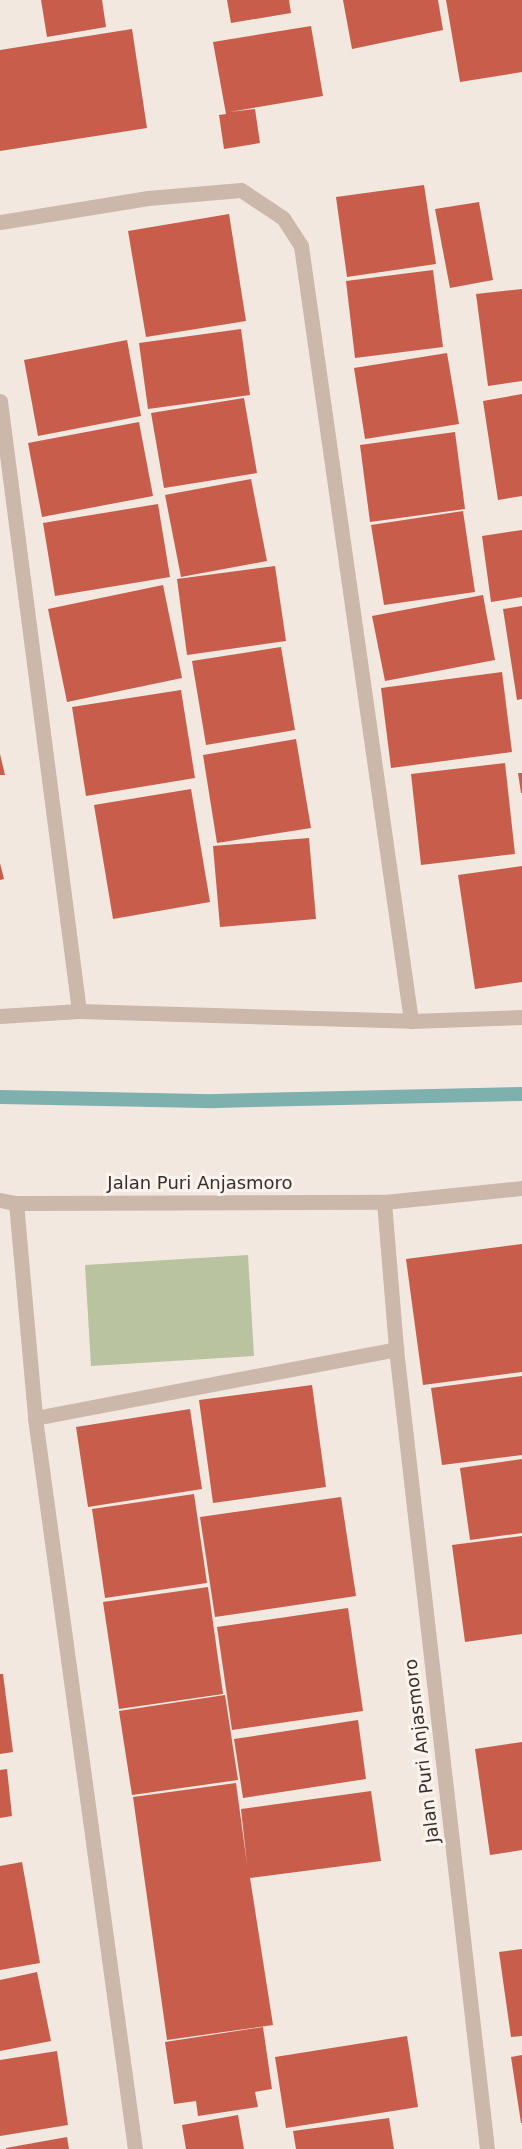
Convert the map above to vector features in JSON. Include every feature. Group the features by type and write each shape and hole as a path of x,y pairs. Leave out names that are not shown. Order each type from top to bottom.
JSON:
{"street":[{"path":"0,222 148,198 242,190 284,218 301,246 411,1020"},
{"path":"0,401 79,1011"},
{"path":"0,1016 79,1011 411,1020 522,1017"},
{"name":"Jalan Puri Anjasmoro","path":"0,1200 16,1203 384,1202 522,1188"},
{"name":"Jalan Puri Anjasmoro","path":"384,1202 396,1349 487,2149"},
{"path":"16,1203 35,1418 135,2149"},
{"path":"35,1418 396,1349"}],"green space":[{"path":"248,1255 254,1356 91,1366 85,1265"}],"building":[{"path":"41,0 102,0 106,27 47,37"},
{"path":"227,0 289,0 291,13 231,23"},
{"path":"343,0 438,0 443,30 352,49"},
{"path":"446,0 522,0 522,72 460,82"},
{"path":"311,26 323,96 229,112 255,109 260,143 224,149 219,115 226,114 213,42"},
{"path":"132,29 147,128 0,151 0,50"},
{"path":"424,185 436,264 347,277 336,197"},
{"path":"479,202 493,280 450,288 435,209"},
{"path":"229,214 246,321 146,337 128,231"},
{"path":"433,270 443,347 355,358 346,281"},
{"path":"522,289 522,381 488,386 476,294"},
{"path":"241,329 250,395 148,409 139,343"},
{"path":"127,340 141,416 38,436 24,360"},
{"path":"447,353 459,424 365,439 354,368"},
{"path":"522,394 522,496 498,500 483,401"},
{"path":"244,398 257,473 164,488 151,413"},
{"path":"139,422 153,496 42,517 28,443"},
{"path":"455,432 465,509 370,522 360,445"},
{"path":"251,479 267,561 181,577 165,495"},
{"path":"158,504 170,577 55,596 43,523"},
{"path":"463,511 475,592 384,605 371,525"},
{"path":"522,530 522,597 491,602 482,536"},
{"path":"275,566 286,641 187,655 177,579"},
{"path":"163,585 182,678 67,702 48,609"},
{"path":"483,595 495,660 385,681 372,616"},
{"path":"522,606 522,699 517,700 503,609"},
{"path":"281,647 295,730 206,745 192,661"},
{"path":"502,672 512,752 391,768 381,688"},
{"path":"181,690 195,778 86,796 72,707"},
{"path":"296,739 311,828 217,843 203,755"},
{"path":"0,754 5,775 0,775"},
{"path":"505,763 515,854 421,865 411,774"},
{"path":"518,773 522,773 522,793 521,793"},
{"path":"191,789 210,902 113,919 94,805"},
{"path":"309,838 316,919 220,927 213,846"},
{"path":"0,863 4,879 0,880"},
{"path":"522,866 522,982 475,989 458,875"},
{"path":"522,1244 522,1372 423,1385 406,1259"},
{"path":"522,1376 522,1455 442,1465 431,1388"},
{"path":"312,1385 326,1487 213,1503 199,1400"},
{"path":"190,1409 202,1489 88,1507 76,1427"},
{"path":"522,1459 522,1533 470,1540 460,1468"},
{"path":"194,1494 207,1583 105,1598 92,1509"},
{"path":"341,1497 356,1596 215,1617 200,1517"},
{"path":"522,1536 522,1634 465,1642 452,1545"},
{"path":"208,1587 223,1694 119,1709 103,1602"},
{"path":"348,1608 363,1711 232,1730 217,1627"},
{"path":"0,1674 3,1674 13,1752 0,1754"},
{"path":"225,1695 238,1780 132,1795 119,1711"},
{"path":"358,1720 366,1779 243,1798 234,1739"},
{"path":"522,1742 522,1850 490,1855 475,1749"},
{"path":"7,1769 12,1816 0,1818 0,1770"},
{"path":"236,1783 247,1864 241,1809 371,1791 381,1861 250,1878 273,2025 167,2040 133,1797"},
{"path":"22,1862 40,1963 0,1970 0,1866"},
{"path":"522,1949 522,2036 511,2037 499,1952"},
{"path":"37,1972 51,2041 0,2051 0,1980"},
{"path":"263,2027 272,2089 255,2092 258,2107 198,2116 196,2101 174,2104 165,2042"},
{"path":"407,2036 418,2107 286,2128 275,2057"},
{"path":"57,2051 68,2125 0,2136 0,2060"},
{"path":"522,2055 522,2123 521,2123 511,2057"},
{"path":"238,2115 244,2149 186,2149 182,2125"},
{"path":"389,2118 394,2149 296,2149 293,2131"},
{"path":"67,2137 69,2149 6,2149 6,2148"}],"waterway":[{"path":"0,1097 215,1101 522,1094"}]}
